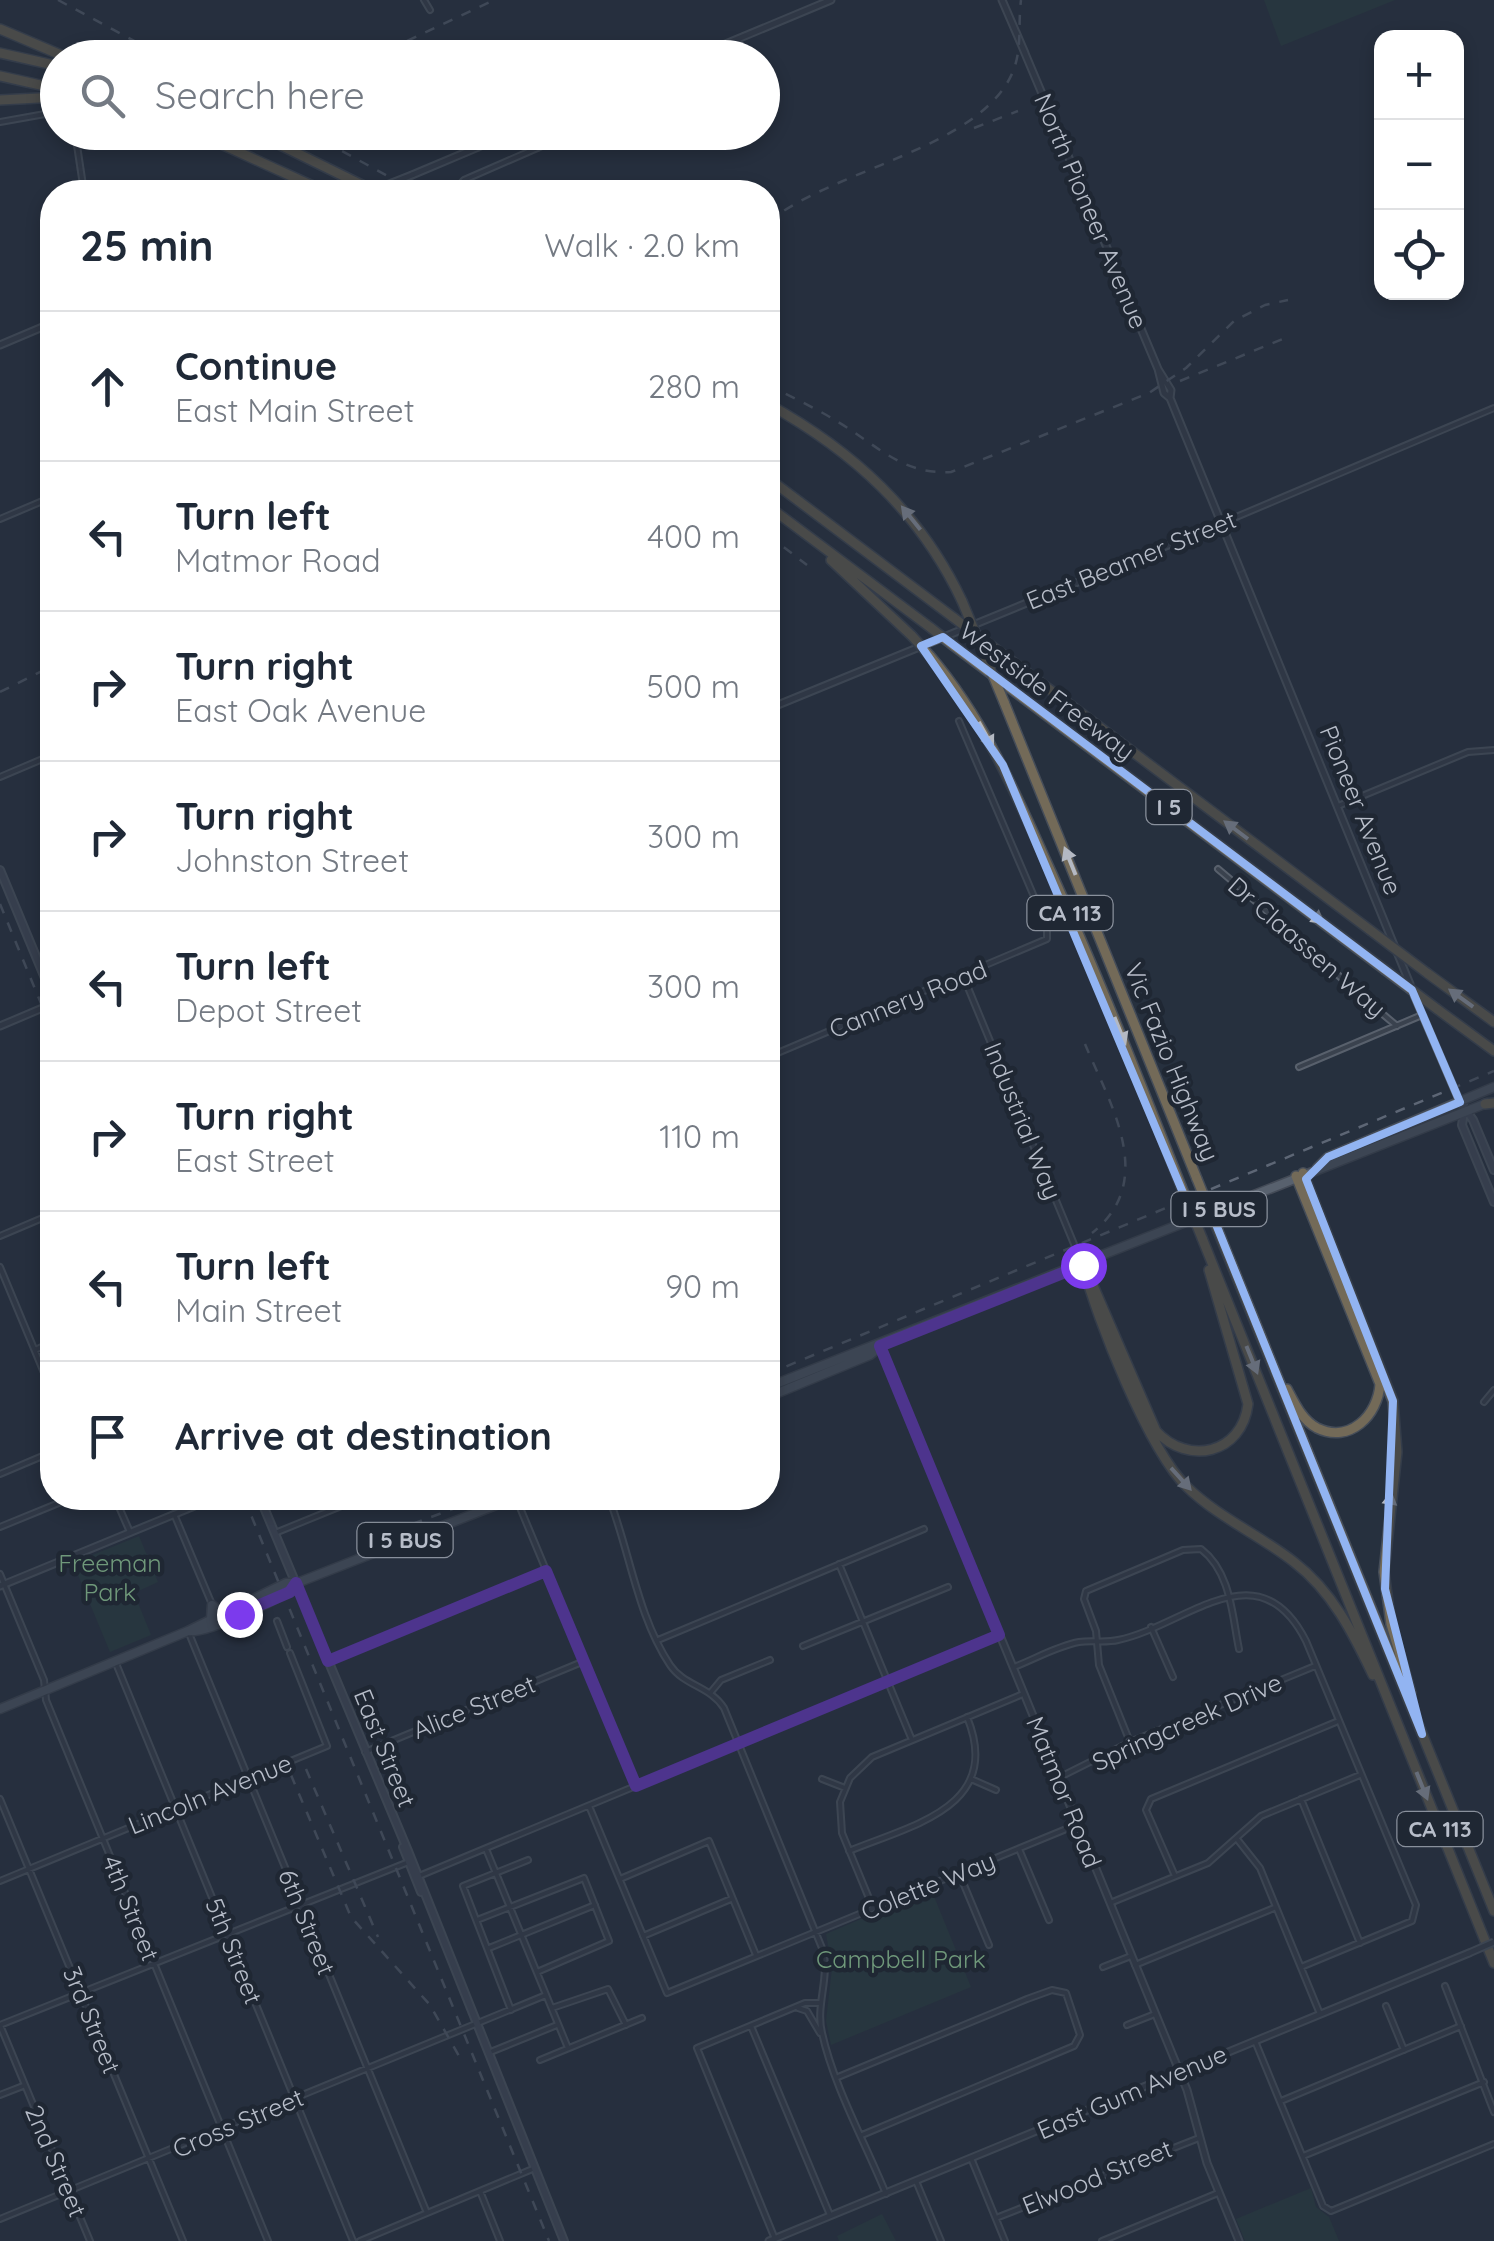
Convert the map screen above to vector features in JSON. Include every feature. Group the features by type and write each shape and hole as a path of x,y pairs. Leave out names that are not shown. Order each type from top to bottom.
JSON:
{"highway":[{"path":"0,29 40,46"},
{"path":"0,53 40,62"},
{"path":"0,76 40,85"},
{"path":"0,100 40,98"},
{"path":"234,150 300,180"},
{"path":"295,150 350,180"},
{"name":"Vic Fazio Highway","path":"780,411 877,479 944,565 962,601 1494,1911"},
{"name":"Westside Freeway","path":"780,487 1494,1022"},
{"name":"Westside Freeway","path":"780,515 1494,1051"},
{"name":"Vic Fazio Highway","path":"796,528 930,656 968,703 1003,766 1087,950 1494,1962"},
{"path":"1268,1356 1299,1412 1318,1428 1340,1432 1353,1429 1374,1410 1379,1398 1377,1373 1300,1174"},
{"path":"1300,1174 1393,1401 1397,1452 1385,1540 1385,1590 1422,1734"},
{"path":"1083,1265 1093,1277 1156,1430 1183,1451 1204,1452 1236,1435 1248,1404 1202,1238"},
{"path":"1083,1265 1145,1423 1171,1469 1202,1500 1292,1560 1315,1581 1348,1624 1386,1695"}],"main road":[{"path":"0,870 40,966"},
{"path":"1460,1102 1494,1087"},
{"name":"I 5 BUS","path":"1318,1168 1328,1158 1460,1102"},
{"name":"Pioneer Avenue","path":"1460,1102 1474,1120 1494,1170"},
{"name":"I 5 BUS","path":"780,1392 870,1355 880,1346 1300,1174 1353,1158 1491,1102"},
{"name":"Pioneer Avenue","path":"1464,1112 1462,1125 1493,1196"},
{"path":"1353,1158 1356,1150 1378,1136"},
{"name":"I 5 BUS","path":"780,1382 866,1346 880,1346"},
{"name":"East Street","path":"265,1510 403,1847 419,1876 422,1892"},
{"name":"I 5 BUS","path":"0,1709 187,1631 286,1582 296,1583 484,1510"},
{"name":"I 5 BUS","path":"187,1631 196,1632 290,1592 296,1583"},
{"path":"210,1619 212,1605 224,1612"},
{"name":"East Street","path":"403,1847 406,1863 422,1892 564,2241"}],"street":[{"path":"424,0 430,10"},
{"path":"735,40 832,0"},
{"name":"North Pioneer Avenue","path":"1002,0 1158,369 1164,393 1170,398 1222,523"},
{"path":"0,122 40,115"},
{"path":"78,150 82,180"},
{"path":"400,180 471,150"},
{"path":"464,180 533,150"},
{"path":"0,345 40,328"},
{"name":"East Beamer Street","path":"780,704 1494,408"},
{"path":"0,519 40,502"},
{"name":"Pioneer Avenue","path":"1222,523 1460,1102"},
{"name":"Cannery Road","path":"780,1052 1047,938 1046,927 959,721"},
{"path":"1338,806 1468,752 1494,750"},
{"path":"0,777 40,760"},
{"name":"Dr Claassen Way","path":"1218,869 1298,936 1314,958 1397,1026"},
{"name":"Industrial Way","path":"963,976 1083,1265"},
{"path":"0,1026 40,1009"},
{"path":"1299,1067 1422,1015"},
{"path":"0,1236 40,1219"},
{"path":"0,1267 40,1362"},
{"name":"Matmor Road","path":"880,1346 1180,2072 1199,2138 1239,2241"},
{"path":"35,1350 40,1348"},
{"path":"1484,1402 1494,1390"},
{"path":"0,1474 40,1457"},
{"path":"0,1527 42,1510"},
{"path":"121,1510 130,1532"},
{"path":"2,1585 184,1510"},
{"path":"275,1533 332,1510"},
{"path":"520,1510 636,1786"},
{"path":"612,1510 625,1558 672,1669 711,1692 724,1708 816,1932 826,1962 820,2003 823,2039"},
{"path":"174,1514 212,1605"},
{"path":"658,1640 924,1529"},
{"path":"1130,1742 1099,1666 1084,1599 1086,1591 1193,1548 1208,1554 1221,1573 1238,1649"},
{"path":"838,1564 912,1740"},
{"path":"328,1661 546,1571"},
{"name":"4th Street","path":"0,1574 268,2241"},
{"path":"803,1646 948,1587"},
{"path":"1013,1668 1064,1646 1119,1640 1228,1596 1266,1598 1289,1614 1315,1666 1416,1905 1416,1916 1301,1967"},
{"path":"277,1621 288,1647"},
{"path":"1152,1627 1173,1677"},
{"name":"6th Street","path":"187,1631 427,2213"},
{"path":"419,1876 999,1635"},
{"name":"Lincoln Avenue","path":"0,1881 327,1746 290,1654"},
{"path":"711,1692 721,1680 770,1660"},
{"name":"5th Street","path":"116,1661 352,2241"},
{"name":"Alice Street","path":"365,1752 584,1662"},
{"name":"Springcreek Drive","path":"1058,1778 1130,1742 1315,1666"},
{"path":"873,1908 849,1851 839,1812 845,1788 864,1762 1023,1694"},
{"path":"849,1851 944,1812 971,1779 976,1754 967,1718"},
{"path":"1175,1876 1146,1810 1151,1800 1338,1721"},
{"path":"1110,1903 1220,1856 1261,1816 1361,1775"},
{"path":"822,1778 845,1788"},
{"path":"971,1779 996,1790"},
{"name":"3rd Street","path":"0,1799 183,2241"},
{"path":"1301,1800 1360,1943"},
{"path":"589,1806 643,1936 732,1898"},
{"name":"Colette Way","path":"643,1936 667,1994 1077,1824"},
{"path":"1238,1839 1253,1854 1320,2014"},
{"path":"620,1878 709,1841 757,1956"},
{"path":"486,1848 568,2048"},
{"path":"1019,1848 1048,1920"},
{"path":"512,2010 463,1886 528,1860"},
{"path":"0,2025 406,1863"},
{"path":"960,1873 989,1945"},
{"path":"477,1920 584,1878 607,1943 537,1972"},
{"path":"489,1948 595,1904"},
{"path":"1135,1965 1276,1907"},
{"name":"East Gum Avenue","path":"772,2240 1494,1942"},
{"path":"1103,1968 1132,1956"},
{"path":"1445,1986 1494,2112"},
{"path":"551,2008 608,1989 626,2025"},
{"path":"838,2077 1052,1990 1066,1993 1079,2042 862,2135"},
{"name":"Cross Street","path":"0,2220 546,1995"},
{"path":"772,2240 697,2048 794,2008 820,2003"},
{"path":"1386,2006 1404,2050"},
{"path":"794,2008 808,2012 823,2039 886,2194"},
{"path":"1127,2025 1155,2014"},
{"path":"540,2060 642,2018"},
{"path":"487,2054 557,2024"},
{"name":"2nd Street","path":"0,2025 90,2241"},
{"path":"752,2026 830,2217"},
{"path":"1281,2102 1461,2026"},
{"path":"1255,2041 1323,2206 1331,2210 1494,2144"},
{"path":"1303,2156 1484,2082"},
{"path":"0,2096 25,2085"},
{"name":"Elwood Street","path":"996,2218 1199,2138"},
{"path":"971,2158 1006,2241"},
{"path":"360,2241 535,2168"},
{"path":"916,2181 941,2241"},
{"path":"480,2191 500,2241"},
{"path":"1102,2241 1219,2193"}],"highlighted area":[{"path":"943,637 1412,990 1460,1102 1328,1157 1306,1179 1393,1401 1385,1589 1422,1734 1211,1212 1194,1219 1003,765 921,646"}],"green space":[{"path":"1264,0 1395,0 1281,46"},
{"name":"Freeman Park","path":"139,1536 158,1582 134,1593 151,1635 110,1652 73,1563"},
{"name":"Campbell Park","path":"931,1889 971,1987 831,2045 826,2021 832,1968 826,1934"},
{"path":"1311,2188 1316,2207 1329,2217 1339,2241 1245,2241 1236,2219"},
{"path":"882,2214 896,2241 839,2241 837,2236"}],"railway":[{"path":"58,0 132,40"},
{"path":"409,40 494,0"},
{"path":"780,214 830,186 941,138 972,119 998,96 1014,69 1021,0"},
{"path":"974,128 1018,111"},
{"path":"340,150 395,180"},
{"path":"780,391 830,417 904,464 951,472 1149,393 1186,368 1234,321 1265,305 1288,300"},
{"path":"1180,381 1290,336"},
{"path":"780,544 807,565"},
{"path":"0,692 40,672"},
{"path":"0,904 40,1001"},
{"path":"1085,1044 1116,1116 1125,1166 1122,1190 1112,1212 1092,1233"},
{"path":"780,1369 1494,1071"},
{"path":"249,1510 549,2241"},
{"path":"375,1538 450,1510"},
{"path":"306,1769 378,1937"},
{"path":"291,1775 351,1917 430,2005 463,2063"}],"route":[{"path":"239,1614 290,1592 296,1583 328,1661 546,1571 636,1786 999,1635 880,1346 1083,1265"}]}
